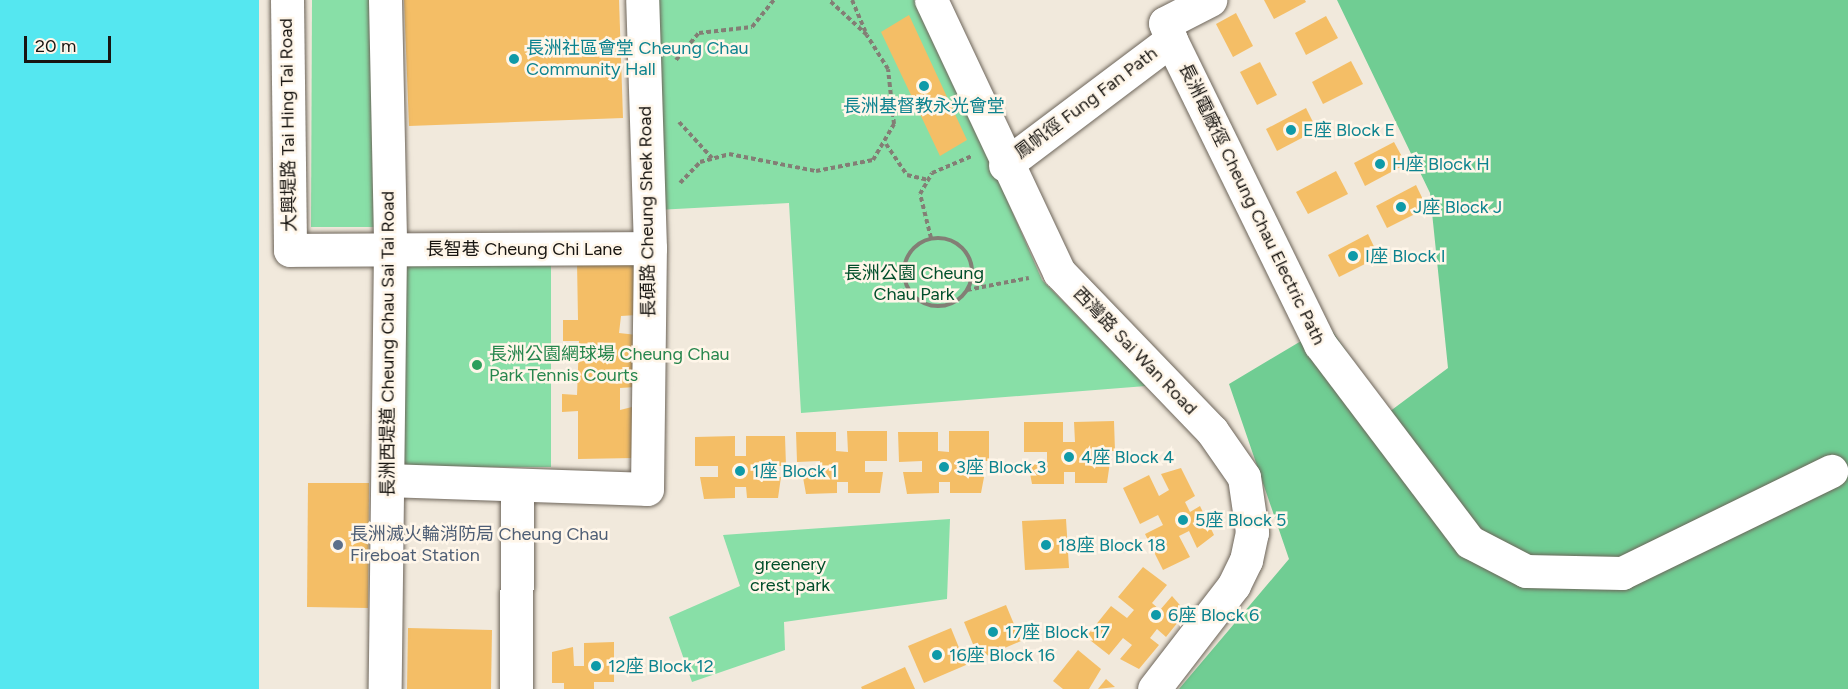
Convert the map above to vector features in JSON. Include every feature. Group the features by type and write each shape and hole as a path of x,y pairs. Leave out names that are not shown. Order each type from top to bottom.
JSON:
{"street":[{"name":"大興堤路 Tai Hing Tai Road","path":"287,0 290,250"},
{"name":"長洲西堤道 Cheung Chau Sai Tai Road","path":"385,0 390,249 386,689"},
{"name":"長碩路 Cheung Shek Road","path":"388,480 647,489 650,248 642,0"},
{"name":"西灣路 Sai Wan Road","path":"931,0 1000,155 1059,272 1230,452 1251,504 1252,532 1234,585 1154,689"},
{"name":"鳳帆徑 Fung Fan Path","path":"1000,155 1171,40 1165,23 1210,0"},
{"name":"長洲電廠徑 Cheung Chau Electric Path","path":"1171,40 1320,344 1470,542 1526,571 1622,573 1831,471"},
{"name":"長智巷 Cheung Chi Lane","path":"290,250 650,248"},
{"path":"516,689 517,484"}],"path":[{"path":"674,67 699,33 752,27 774,0"},
{"path":"829,0 867,35"},
{"path":"672,191 700,162 729,154 816,171 873,160 886,144 894,123 888,69 867,35 852,0"},
{"path":"675,115 712,159"},
{"path":"886,144 907,175 928,180"},
{"path":"931,238 920,194 932,173 1000,155"},
{"path":"931,238 907,259 910,292 939,306 967,290 1059,272"},
{"path":"931,238 963,248 972,268 967,290"}],"green space":[{"path":"312,0 378,0 377,227 311,227"},
{"name":"長洲公園 Cheung Chau Park","path":"653,0 920,0 1042,280 1146,386 801,413 789,203 657,210"},
{"path":"1337,0 1848,0 1848,689 1179,689 1289,559 1229,384 1328,325 1389,412 1448,368 1430,193"},
{"name":"長洲公園網球場 Cheung Chau Park Tennis Courts","path":"403,264 551,264 551,467 404,467"},
{"name":"greenery crest park","path":"950,519 947,599 784,622 785,650 692,682 669,617 740,586 723,535"}],"water":[{"path":"0,0 259,0 259,689 0,689"}],"building":[{"name":"長洲社區會堂 Cheung Chau Community Hall","path":"404,0 619,0 623,118 409,126"},
{"path":"1264,0 1305,0 1306,2 1274,19"},
{"path":"1236,13 1253,46 1233,57 1216,24"},
{"name":"長洲基督教永光會堂","path":"909,15 967,140 940,156 881,32"},
{"path":"1326,16 1338,38 1306,55 1295,33"},
{"path":"1351,61 1363,84 1323,104 1312,82"},
{"path":"1260,62 1277,95 1257,105 1240,72"},
{"name":"E座 Block E","path":"1306,108 1317,130 1277,151 1266,129"},
{"name":"H座 Block H","path":"1394,142 1406,164 1365,186 1354,163"},
{"path":"1336,171 1348,194 1308,214 1296,192"},
{"name":"J座 Block J","path":"1416,185 1427,208 1387,228 1376,206"},
{"name":"I座 Block I","path":"1368,234 1379,257 1339,277 1328,255"},
{"path":"577,262 638,262 637,315 621,316 619,333 637,335 636,387 620,388 620,410 636,406 634,458 578,459 578,411 562,412 562,394 577,395 579,341 563,341 563,320 578,320"},
{"name":"4座 Block 4","path":"1114,421 1115,451 1092,451 1092,462 1110,462 1107,483 1075,483 1075,472 1064,472 1064,484 1032,484 1028,463 1047,463 1047,452 1024,452 1024,422 1063,422 1063,442 1075,442 1074,422"},
{"path":"847,431 887,431 887,461 865,461 865,472 883,472 880,493 848,493 848,482 837,482 837,493 806,494 802,472 820,472 820,461 797,462 796,432 836,432 836,451 848,452"},
{"name":"3座 Block 3","path":"949,431 989,431 989,461 967,461 966,472 985,472 981,493 950,493 950,482 939,482 939,493 907,494 903,472 922,472 922,461 899,462 898,432 938,432 938,451 949,452"},
{"name":"1座 Block 1","path":"735,436 735,456 746,456 746,436 785,436 786,466 763,466 763,477 781,477 778,498 747,498 746,487 735,487 735,498 704,499 700,477 718,477 718,466 695,466 695,437"},
{"name":"5座 Block 5","path":"1181,468 1195,496 1185,502 1190,512 1200,506 1214,535 1197,548 1189,531 1179,536 1190,557 1163,570 1145,534 1163,525 1158,515 1140,524 1123,488 1149,475 1159,496 1169,490 1161,474"},
{"name":"長洲滅火輪消防局 Cheung Chau Fireboat Station","path":"308,483 369,483 368,608 307,607"},
{"name":"18座 Block 18","path":"1066,519 1069,568 1025,570 1022,521"},
{"name":"6座 Block 6","path":"1143,567 1167,585 1152,603 1160,610 1172,596 1186,612 1166,637 1157,629 1150,638 1159,645 1139,669 1120,659 1132,645 1123,638 1109,655 1086,637 1111,606 1127,618 1134,610 1118,597"},
{"name":"17座 Block 17","path":"1006,605 1021,641 979,659 964,622"},
{"path":"408,628 492,630 491,689 407,689"},
{"name":"16座 Block 16","path":"951,628 966,665 924,683 908,646"},
{"name":"12座 Block 12","path":"614,642 614,682 594,682 594,689 564,689 564,683 552,683 552,652 573,647 574,666 584,666 584,643"},
{"path":"1078,650 1101,669 1089,689 1063,689 1053,681"},
{"path":"905,667 915,689 862,689 861,687"},
{"path":"1106,679 1115,687 1098,689"}],"place":[{"name":"長洲社區會堂 Cheung Chau Community Hall","path":"514,59"},
{"name":"長洲基督教永光會堂","path":"924,86"},
{"name":"E座 Block E","path":"1291,130"},
{"name":"H座 Block H","path":"1380,164"},
{"name":"J座 Block J","path":"1401,207"},
{"name":"I座 Block I","path":"1353,256"},
{"name":"長洲公園網球場 Cheung Chau Park Tennis Courts","path":"477,365"},
{"name":"4座 Block 4","path":"1069,457"},
{"name":"3座 Block 3","path":"944,467"},
{"name":"1座 Block 1","path":"740,471"},
{"name":"5座 Block 5","path":"1183,520"},
{"name":"長洲滅火輪消防局 Cheung Chau Fireboat Station","path":"338,545"},
{"name":"18座 Block 18","path":"1046,545"},
{"name":"6座 Block 6","path":"1156,615"},
{"name":"17座 Block 17","path":"993,632"},
{"name":"16座 Block 16","path":"937,655"},
{"name":"12座 Block 12","path":"596,666"}]}
